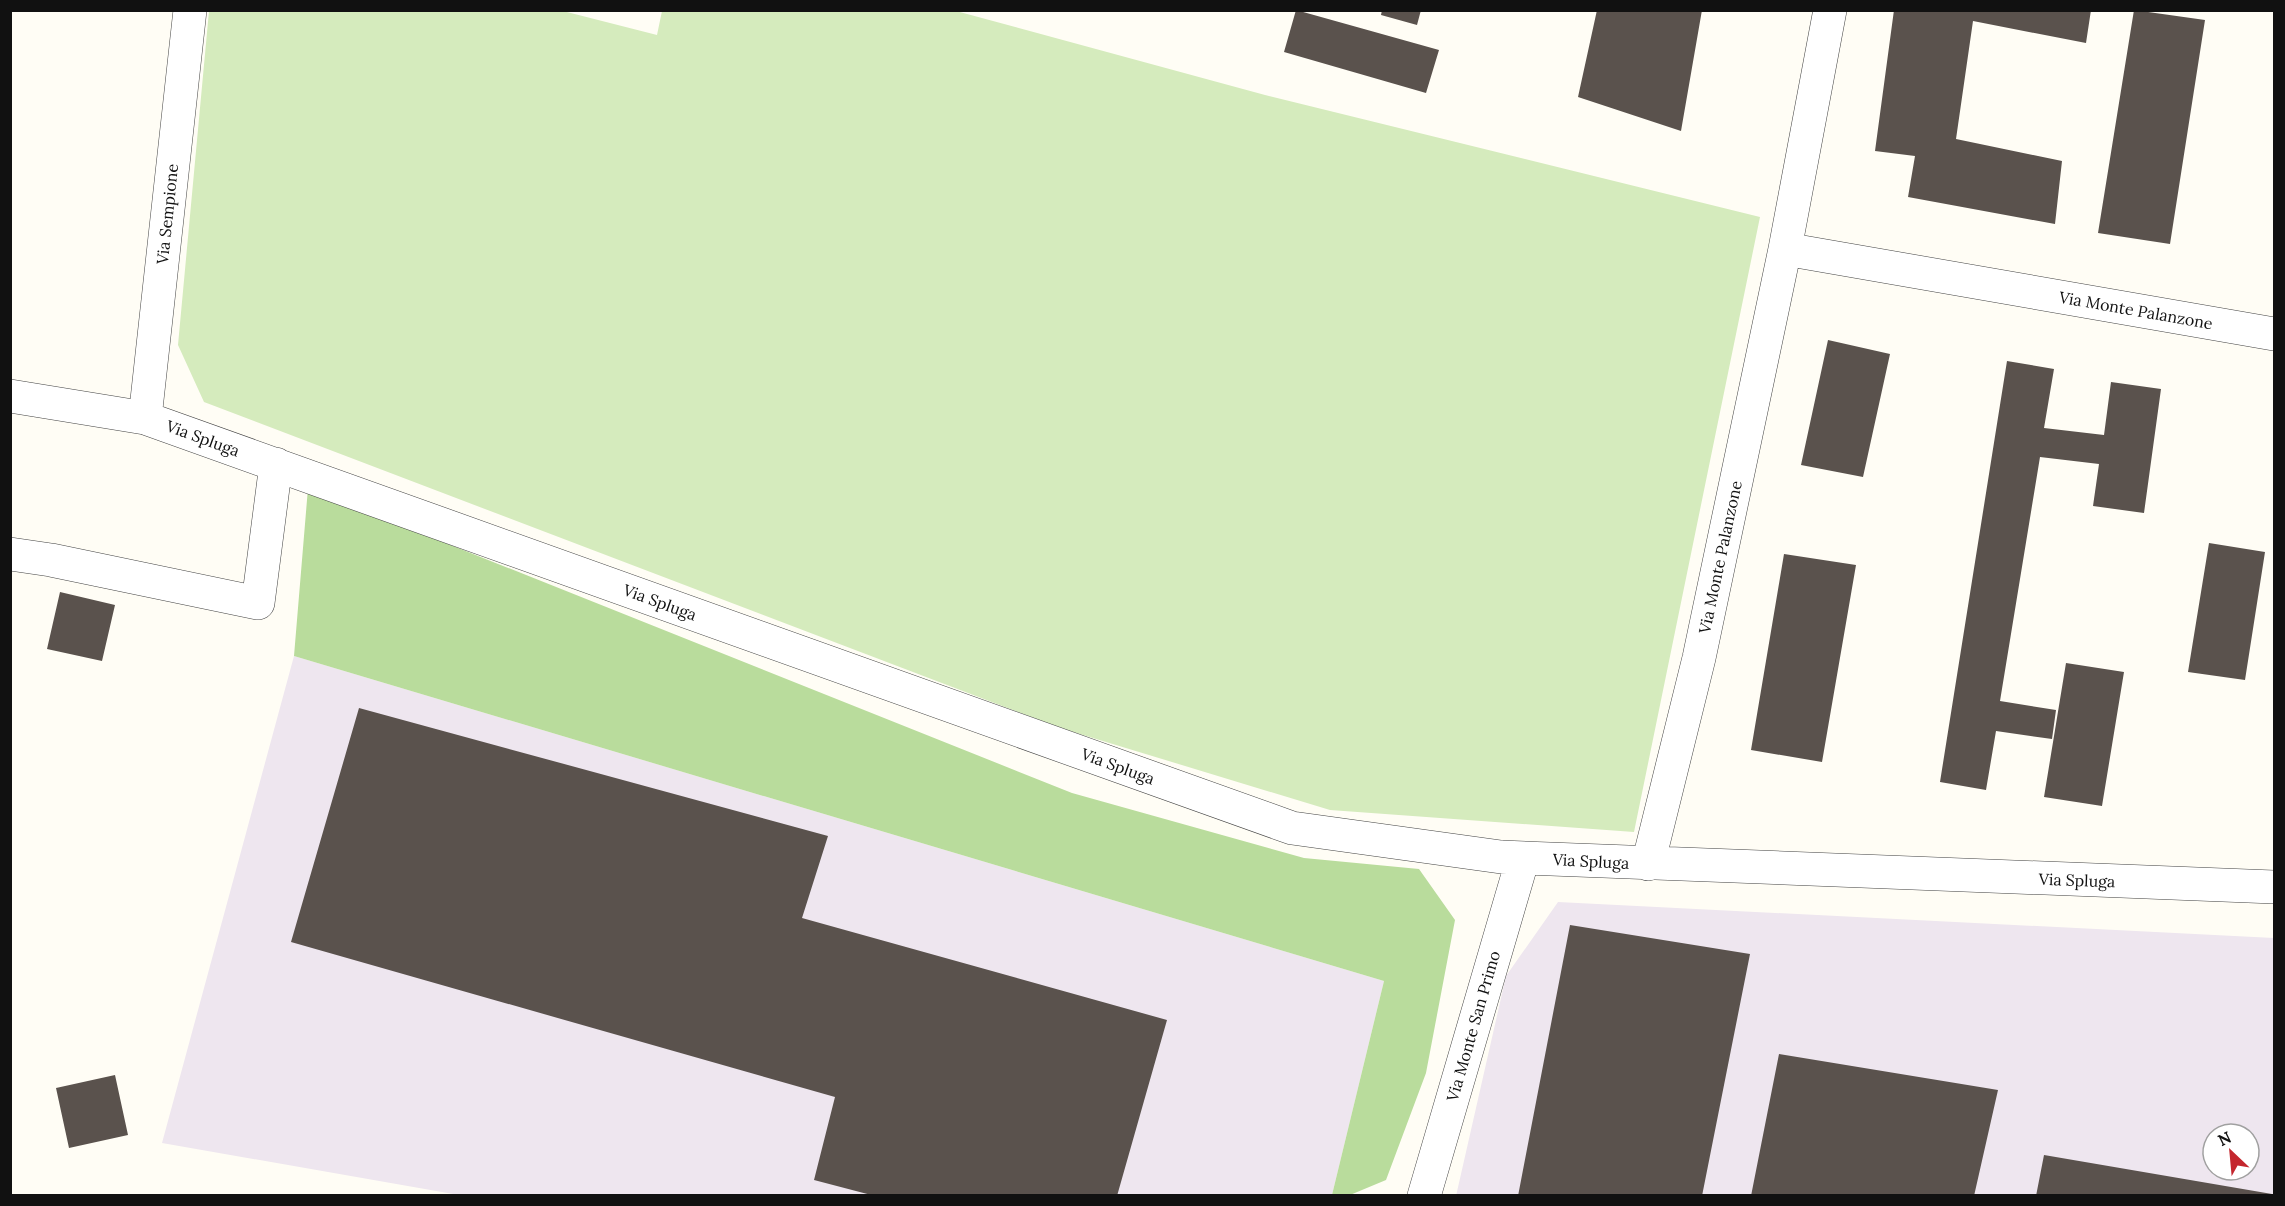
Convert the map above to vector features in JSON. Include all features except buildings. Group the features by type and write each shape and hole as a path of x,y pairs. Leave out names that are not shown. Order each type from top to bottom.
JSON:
{"street":[{"name":"Via Sempione","path":"145,417 189,10"},
{"name":"Via Monte Palanzone","path":"1648,864 1698,658 1785,249 1830,10"},
{"name":"Via Monte Palanzone","path":"1785,249 2274,334"},
{"name":"Via Spluga","path":"10,396 145,417 1292,828 1523,858 2274,887"},
{"path":"10,554 51,560 258,603 276,464"},
{"name":"Via Monte San Primo","path":"1424,1196 1523,858"}],"shaded area":[{"path":"294,656 1384,981 1332,1195 459,1195 162,1143"},
{"path":"1558,902 2274,938 2274,1195 1456,1196 1506,976"}],"green space":[{"path":"559,10 657,35 662,11 956,11 1265,95 1760,217 1634,832 1330,810 1060,728 204,402 178,345 209,11"},
{"path":"308,488 1072,793 1304,858 1419,869 1455,920 1426,1073 1386,1180 1350,1195 1332,1195 1384,981 294,656"}]}
